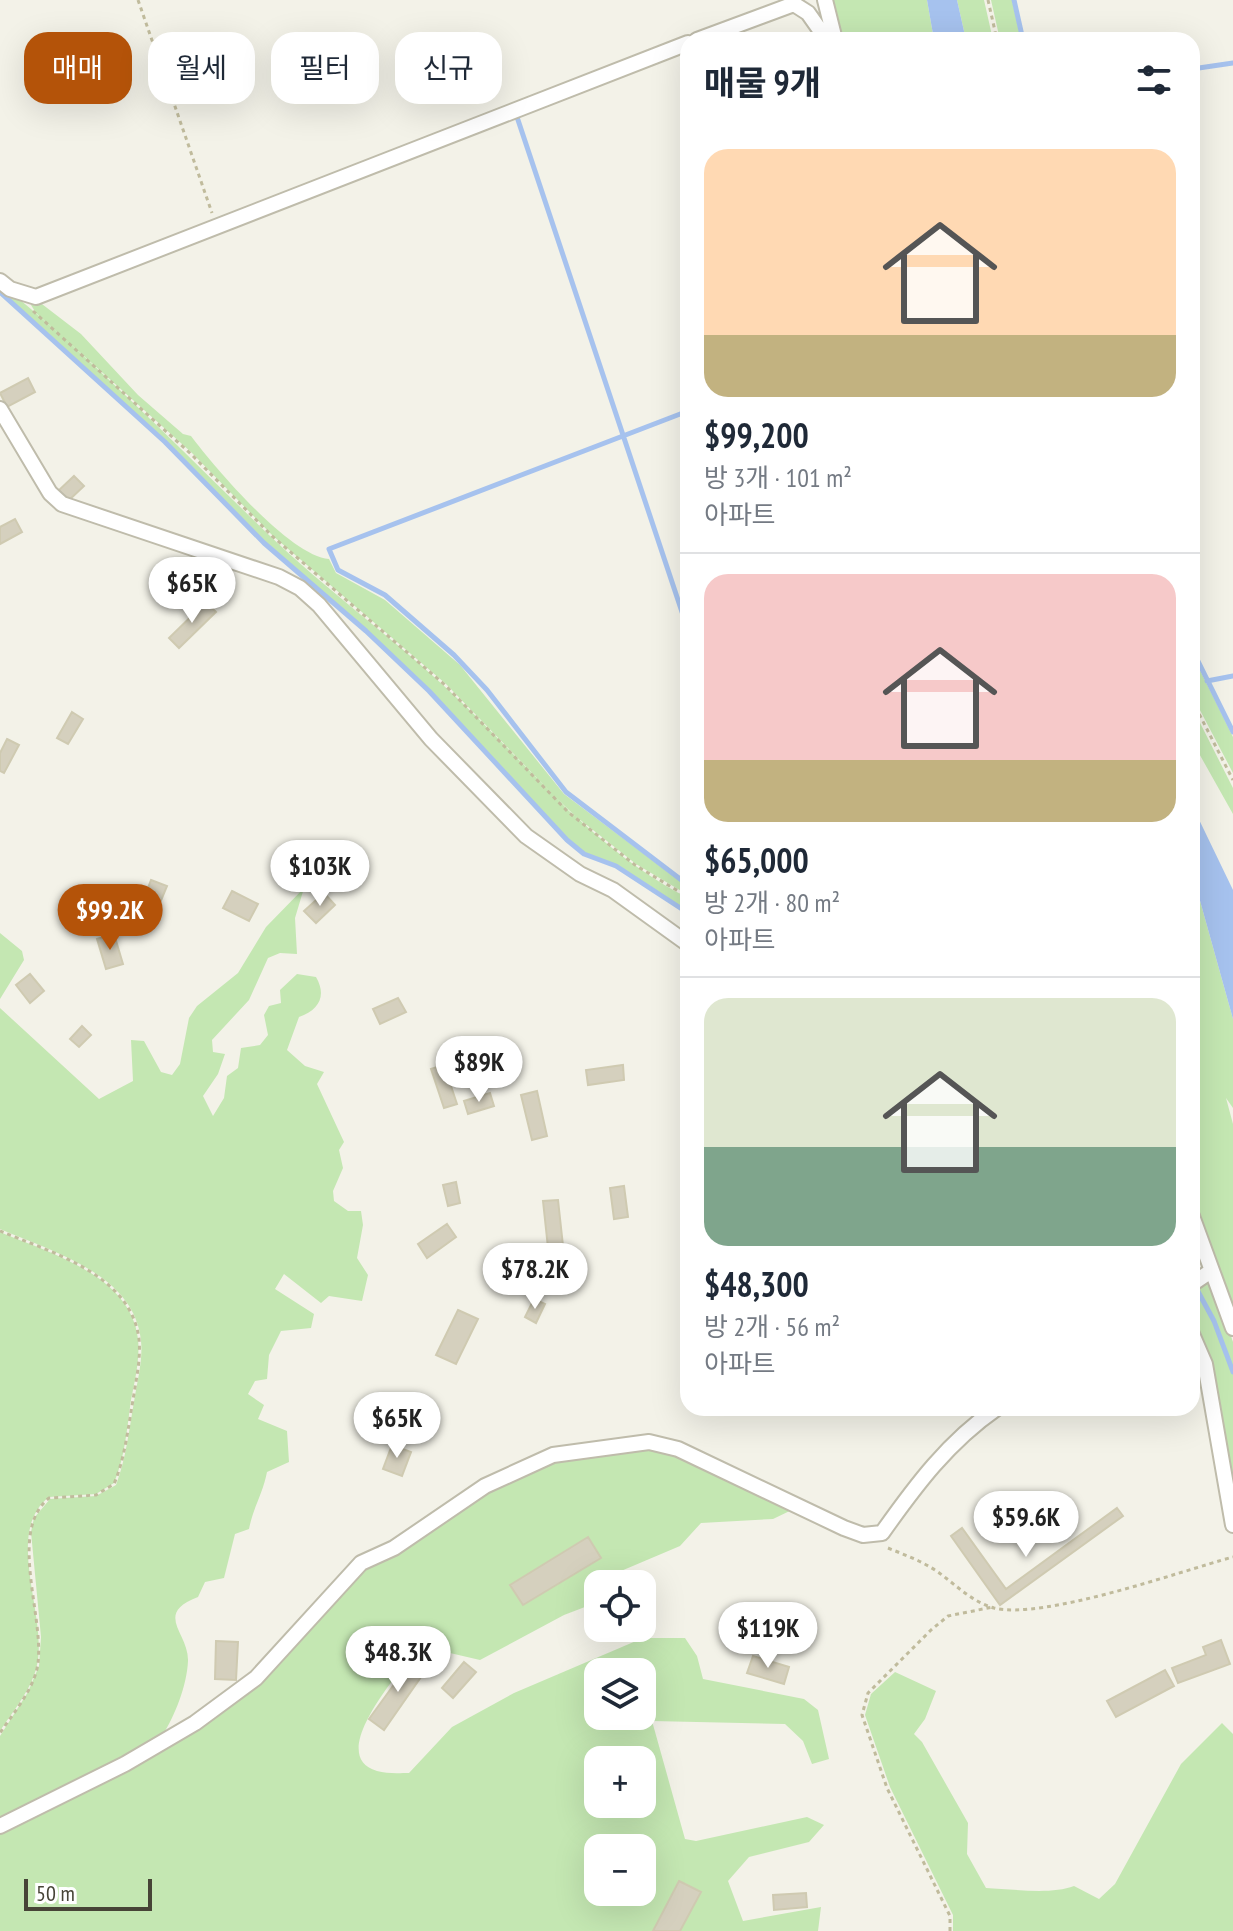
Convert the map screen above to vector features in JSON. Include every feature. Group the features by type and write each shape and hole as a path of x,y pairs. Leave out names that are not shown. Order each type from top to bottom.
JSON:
{"street":[{"path":"825,0 833,32"},
{"path":"718,32 796,2 821,32"},
{"path":"5,285 36,297 216,224 680,46"},
{"path":"0,409 50,493 62,504 279,577 300,588 361,652 431,739 526,836 556,860 613,890 680,938"},
{"path":"1200,1239 1233,1328"},
{"path":"1200,1279 1211,1271"},
{"path":"1200,1352 1205,1364 1233,1525"},
{"path":"0,1826 125,1764 195,1723 256,1678 361,1563 394,1548 485,1486 553,1455 649,1442 678,1449 760,1491 797,1503 863,1535 882,1533 927,1469 953,1442 987,1416"}],"path":[{"path":"138,0 216,224"},
{"path":"988,0 995,32"},
{"path":"5,285 191,454 272,536 445,685 568,812 635,865 680,892"},
{"path":"1200,716 1233,780"},
{"path":"0,1231 67,1257 99,1279 126,1306 139,1342 123,1454 114,1484 96,1495 49,1498 32,1517 30,1558 39,1637 38,1666 27,1692 0,1733"},
{"path":"863,1535 924,1563 967,1595 993,1607"},
{"path":"950,1931 950,1916 887,1788 862,1715 868,1693 948,1616 993,1607 1053,1606 1233,1557"}],"green space":[{"path":"830,0 927,0 933,32 838,32"},
{"path":"957,0 984,0 991,32 964,32"},
{"path":"991,0 1012,0 1019,32 998,32"},
{"path":"0,283 104,375 290,555 443,685 588,827 618,853 680,893 680,907 617,866 584,853 568,839 430,691 366,630 265,543 166,442 0,291"},
{"path":"38,301 81,334 138,395 183,434 191,436 254,508 294,543 329,559 336,573 385,600 460,665 564,794 680,881 680,890 636,864 569,811 446,684 273,536 192,453 36,313 31,305"},
{"path":"1200,670 1233,737 1233,773 1200,710"},
{"path":"1200,723 1233,788 1233,814 1200,755"},
{"path":"304,888 295,918 297,954 280,953 268,958 249,1000 212,1040 213,1052 225,1054 218,1074 203,1096 213,1116 224,1098 227,1076 238,1068 241,1048 260,1045 268,1035 264,1015 269,1006 281,1003 280,990 297,974 316,977 321,990 319,1002 299,1017 287,1050 305,1066 324,1072 317,1084 344,1142 339,1150 343,1168 333,1191 334,1201 348,1211 361,1211 363,1225 357,1258 368,1275 362,1301 329,1296 321,1303 284,1274 275,1289 314,1314 311,1328 281,1331 269,1355 267,1379 255,1381 248,1394 264,1405 258,1419 287,1431 289,1462 267,1472 249,1529 235,1534 224,1578 205,1582 198,1597 178,1610 176,1625 187,1651 187,1670 180,1700 162,1736 113,1766 0,1824 0,1736 28,1692 39,1666 41,1637 31,1532 34,1518 50,1499 96,1496 116,1485 127,1444 141,1341 135,1318 124,1298 107,1282 65,1256 0,1229 0,1008 99,1099 133,1081 131,1040 144,1041 161,1072 172,1075 180,1064 189,1018 197,1006 238,973 266,927"},
{"path":"1200,901 1233,1019 1233,1108 1226,1098 1233,1124 1233,1315 1200,1223"},
{"path":"0,933 22,951 24,960 0,999"},
{"path":"0,1232 63,1258 104,1283 120,1298 132,1317 138,1347 125,1442 114,1483 96,1494 49,1497 36,1513 29,1531 30,1576 39,1645 37,1665 27,1691 0,1731"},
{"path":"1211,1276 1233,1342 1233,1494 1200,1336 1200,1283"},
{"path":"655,1446 798,1507 773,1519 701,1523 680,1546 623,1570 584,1570 584,1607 480,1660 420,1646 372,1711 359,1748 363,1762 377,1771 409,1773 452,1727 514,1693 584,1663 584,1730 655,1730 685,1839 696,1841 807,1817 824,1825 809,1842 749,1857 728,1881 743,1921 821,1907 818,1931 0,1931 0,1831 265,1677 362,1569 464,1503 555,1458"},
{"path":"685,1638 697,1656 703,1679 804,1699 818,1710 829,1759 812,1764 803,1741 785,1724 656,1721 656,1658 596,1658 634,1642"},
{"path":"895,1672 936,1691 925,1719 914,1734 922,1742 968,1823 967,1854 986,1888 1043,1891 1074,1886 1099,1899 1115,1884 1181,1764 1222,1723 1233,1734 1233,1931 953,1931 953,1915 890,1787 865,1715 871,1694"}],"water":[{"path":"927,0 957,0 964,32 933,32"},
{"path":"1200,822 1233,890 1233,1019 1200,901"}],"building":[{"path":"28,378 35,392 7,407 0,393"},
{"path":"74,476 84,486 67,502 58,491"},
{"path":"15,519 22,532 0,544 0,527"},
{"path":"206,602 216,612 179,648 169,638"},
{"path":"72,712 83,719 68,744 57,738"},
{"path":"7,739 19,745 4,773 0,771 0,753"},
{"path":"151,880 167,886 155,915 140,909"},
{"path":"232,891 258,904 249,921 223,908"},
{"path":"324,893 335,905 316,923 304,911"},
{"path":"114,934 123,964 106,969 97,939"},
{"path":"30,974 44,991 30,1003 16,985"},
{"path":"398,998 406,1012 380,1024 373,1009"},
{"path":"82,1026 91,1035 79,1047 70,1039"},
{"path":"444,1065 457,1104 444,1108 431,1069"},
{"path":"623,1065 624,1080 588,1085 586,1070"},
{"path":"537,1091 547,1136 532,1140 521,1095"},
{"path":"490,1093 494,1106 468,1114 464,1101"},
{"path":"456,1182 460,1203 448,1206 443,1185"},
{"path":"624,1186 628,1217 614,1219 610,1188"},
{"path":"558,1200 564,1255 549,1257 543,1201"},
{"path":"447,1224 456,1237 427,1258 418,1244"},
{"path":"534,1299 545,1304 536,1323 525,1317"},
{"path":"458,1310 478,1319 456,1364 436,1355"},
{"path":"392,1445 411,1452 402,1476 383,1469"},
{"path":"1117,1508 1123,1516 1000,1605 951,1536 962,1528 1006,1589"},
{"path":"588,1537 601,1558 523,1605 510,1585"},
{"path":"1221,1640 1230,1664 1178,1683 1172,1668 1206,1655 1203,1647"},
{"path":"216,1641 238,1642 236,1680 215,1679"},
{"path":"753,1656 789,1667 784,1684 747,1673"},
{"path":"414,1657 428,1667 384,1730 369,1719"},
{"path":"464,1662 476,1672 453,1698 442,1688"},
{"path":"1165,1670 1174,1686 1116,1717 1107,1701"},
{"path":"679,1881 701,1892 680,1931 653,1931"},
{"path":"806,1893 807,1907 774,1910 773,1895"}],"waterway":[{"path":"1014,0 1021,32"},
{"path":"1200,68 1233,63"},
{"path":"517,117 680,606"},
{"path":"0,292 165,442 264,543 366,631 429,691 567,840 584,854 616,866 680,908"},
{"path":"680,414 329,549 338,570 385,595 454,655 487,690 566,792 680,879"},
{"path":"1200,665 1233,732"},
{"path":"1207,681 1233,676"},
{"path":"1200,1295 1214,1321 1233,1372"}]}
